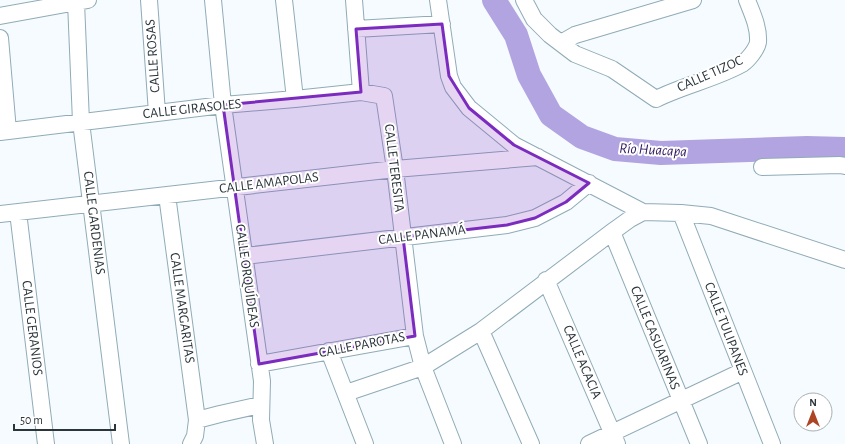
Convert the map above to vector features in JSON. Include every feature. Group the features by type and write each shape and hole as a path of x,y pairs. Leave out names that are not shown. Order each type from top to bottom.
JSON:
{"street":[{"name":"CALLE ROSAS","path":"149,0 157,113"},
{"name":"CALLE ORQUÍDEAS","path":"213,0 223,105 259,364"},
{"path":"284,0 295,99"},
{"path":"354,0 361,92"},
{"path":"438,0 448,76 453,87 469,108 514,145 643,212 681,213 710,216 845,260"},
{"path":"524,0 534,19 550,35 561,43 576,35 694,0"},
{"name":"CALLE TIZOC","path":"561,43 575,54 612,69 656,99 673,90 706,79 743,63 752,54 758,43 756,23 747,0"},
{"path":"0,16 82,1"},
{"name":"CALLE GARDENIAS","path":"82,1 81,122 121,444"},
{"path":"356,29 442,24"},
{"path":"0,38 4,132"},
{"name":"CALLE GIRASOLES","path":"4,132 223,105 361,92 384,96"},
{"name":"CALLE TERESITA","path":"384,96 395,169 415,336"},
{"name":"CALLE AMAPOLAS","path":"0,214 395,169 538,157"},
{"path":"762,167 845,166"},
{"name":"CALLE PANAMÁ","path":"245,256 507,225 535,218 566,202 589,184"},
{"name":"CALLE MARGARITAS","path":"167,195 197,420"},
{"name":"CALLE GERANIOS","path":"18,212 46,444"},
{"path":"346,393 422,367 481,331 546,280 630,219 643,212"},
{"name":"CALLE TULIPANES","path":"681,213 772,444"},
{"name":"CALLE CASUARINAS","path":"612,232 699,444"},
{"name":"CALLE ACACIA","path":"546,280 614,439"},
{"path":"481,331 531,444"},
{"name":"CALLE PAROTAS","path":"259,364 415,336 422,367 453,444"},
{"path":"329,351 366,444"},
{"path":"259,364 262,381 260,405 261,420 265,444"},
{"path":"589,444 614,439 681,401 743,371"},
{"path":"190,444 195,436 197,420 260,405"}],"highlighted area":[{"path":"442,24 449,76 469,108 514,145 589,183 566,202 535,218 507,225 403,237 415,336 259,364 223,105 361,92 356,29"}],"waterway":[{"name":"Río Huacapa","path":"494,0 516,35 529,75 551,115 582,137 615,149 661,153 807,148 845,149"}]}
